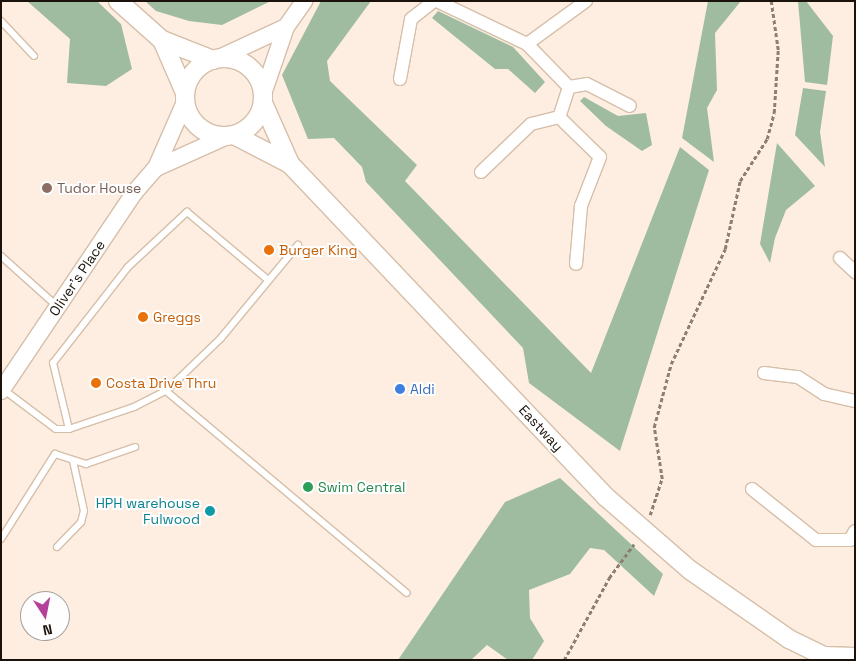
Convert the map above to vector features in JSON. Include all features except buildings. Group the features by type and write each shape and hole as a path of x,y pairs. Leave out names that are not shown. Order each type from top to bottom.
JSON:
{"main road":[{"path":"118,1 162,40 215,59 243,63 253,71 263,99 253,124 229,136 203,130 188,113 185,98 162,40"},
{"path":"185,98 193,74 215,59"},
{"name":"Eastway","path":"263,99 290,164 606,497 690,570 789,639 826,658 855,657"},
{"name":"Eastway","path":"229,136 290,164"}],"street":[{"path":"263,99 286,27 304,1"},
{"path":"400,79 411,20 435,1 527,44 568,87"},
{"path":"527,44 586,1"},
{"path":"215,59 286,27"},
{"path":"568,87 587,84 630,106"},
{"path":"559,117 568,87"},
{"name":"Oliver's Place","path":"2,390 134,193 156,168 185,98"},
{"path":"482,172 531,124 559,117"},
{"path":"559,117 600,157 581,206 576,264"},
{"name":"Oliver's Place","path":"156,168 229,136"},
{"path":"840,258 855,272"},
{"path":"764,373 798,377 824,394 855,401"},
{"path":"752,489 816,540 850,540 855,530"}],"lane":[{"path":"1,21 34,56"},
{"path":"69,429 53,363 128,266 187,212 268,280"},
{"path":"2,390 56,429 69,429 134,407 166,391 221,338 298,245"},
{"path":"1,256 58,307"},
{"path":"166,391 407,593"},
{"path":"1,539 55,454 73,462 86,464 135,447"},
{"path":"56,547 81,522 84,511 73,462"}],"path":[{"path":"564,660 609,578 644,530 660,494 662,479 654,427 671,364 724,249 740,181 767,139 778,50 771,1"}],"green space":[{"path":"27,1 97,1 121,24 132,69 106,86 67,83 70,39"},
{"path":"145,1 271,1 222,25 189,21 156,11"},
{"path":"321,1 371,1 327,61 330,81 417,165 405,181 591,373 680,147 709,170 620,451 529,383 523,348 366,182 362,167 334,138 308,139 282,75"},
{"path":"708,1 741,1 715,33 717,90 707,108 714,162 682,138"},
{"path":"798,1 806,1 833,36 827,85 805,82"},
{"path":"438,11 513,47 545,82 535,93 508,69 495,69 432,18"},
{"path":"803,88 826,91 820,132 825,167 795,135"},
{"path":"584,97 618,116 646,113 652,145 642,151 606,126 580,101"},
{"path":"777,143 815,186 786,210 775,238 770,263 760,244"},
{"path":"560,478 663,574 654,596 604,550 590,548 570,574 529,590 530,618 544,641 532,660 508,660 487,645 471,660 398,660 505,502"}],"place":[{"name":"Tudor House","path":"47,188"},
{"name":"Burger King","path":"269,250"},
{"name":"Greggs","path":"143,317"},
{"name":"Costa Drive Thru","path":"96,383"},
{"name":"Aldi","path":"400,389"},
{"name":"Swim Central","path":"308,487"},
{"name":"HPH warehouse Fulwood","path":"210,511"}]}
